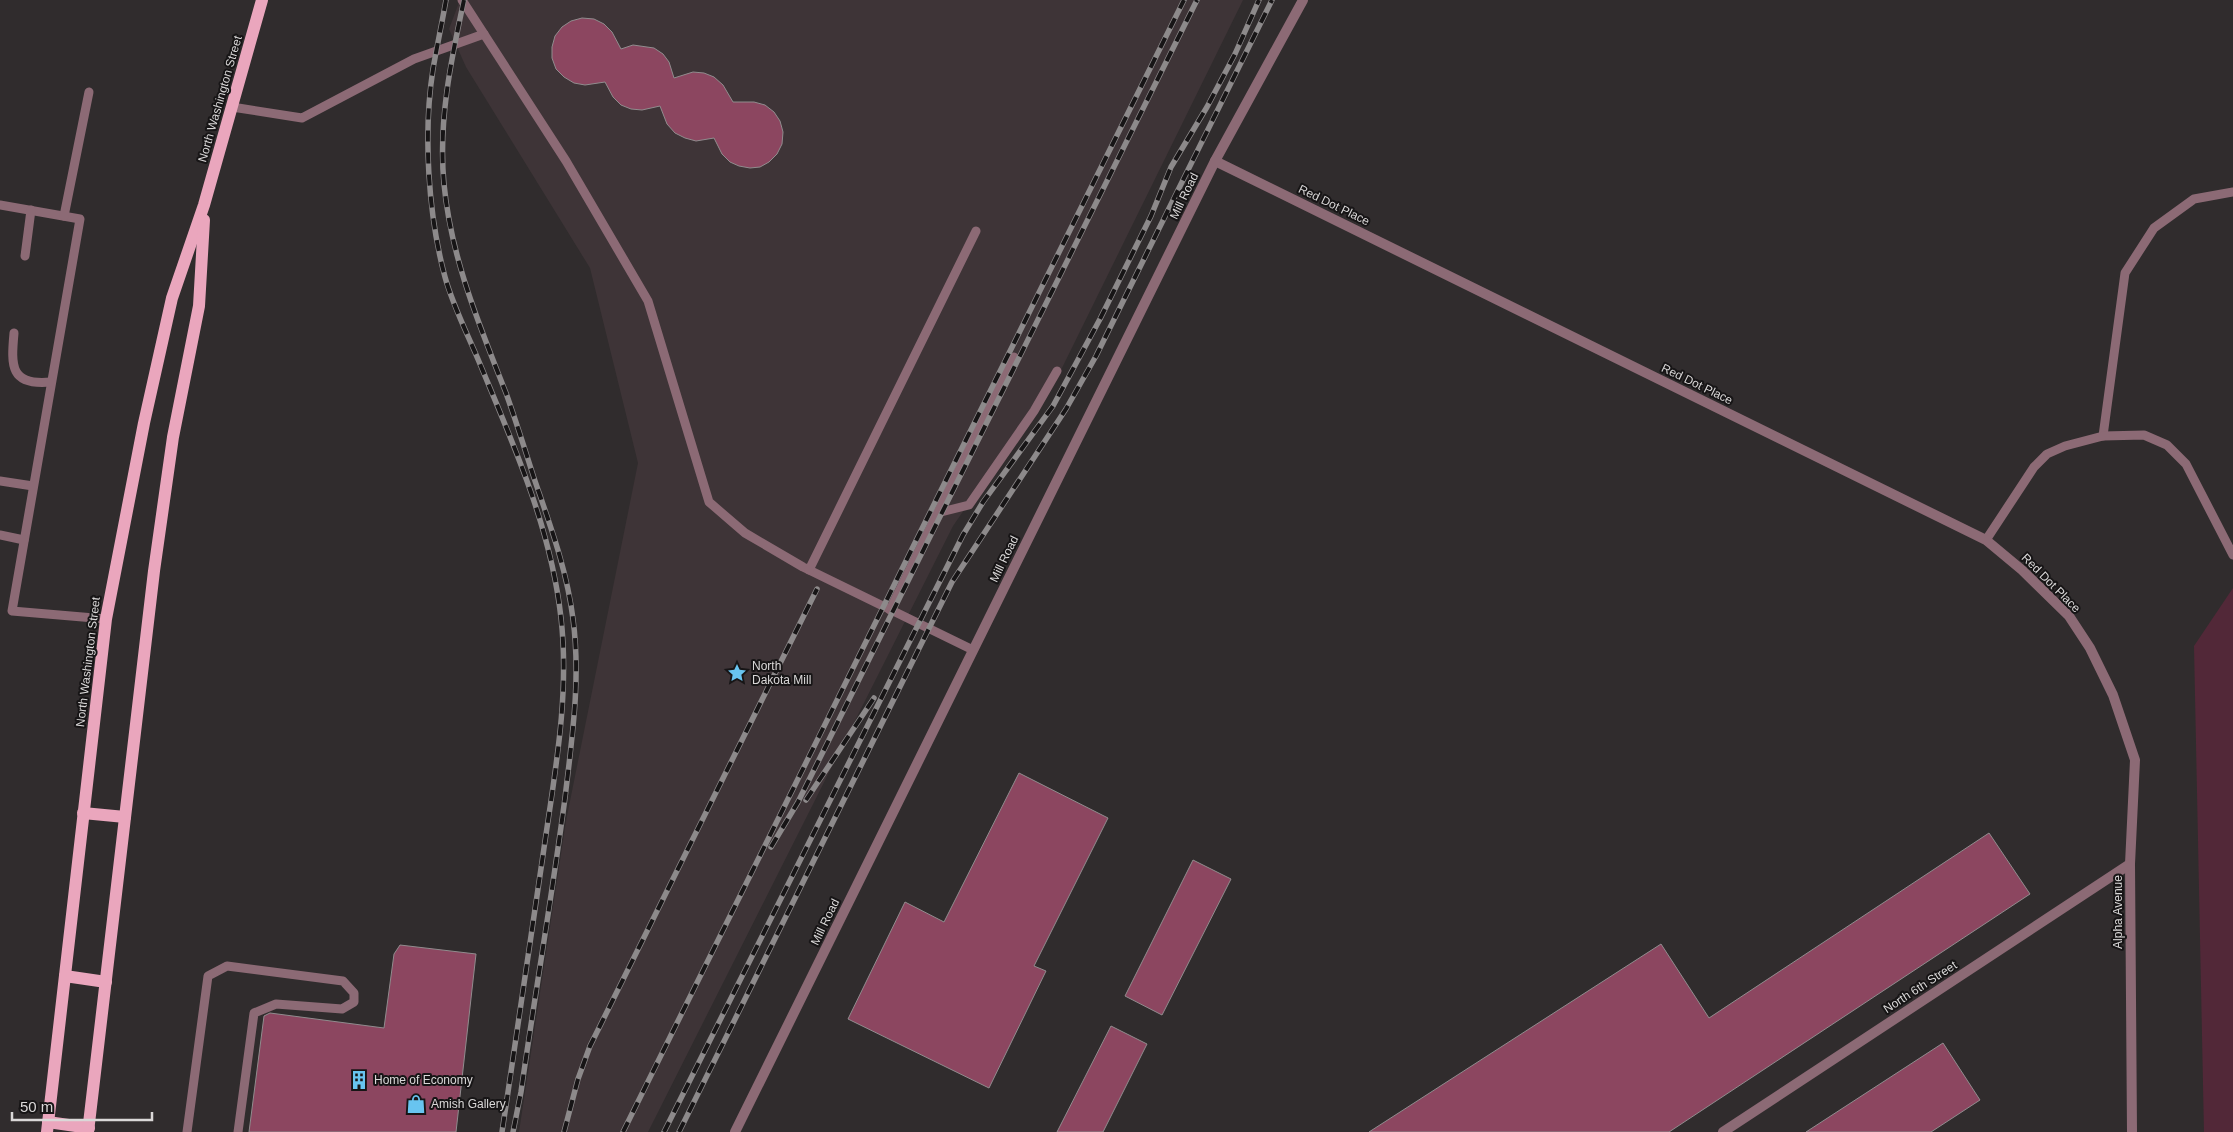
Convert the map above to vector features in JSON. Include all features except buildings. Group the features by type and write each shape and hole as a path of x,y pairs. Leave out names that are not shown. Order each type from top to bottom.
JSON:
{"main road":[{"name":"North Washington Street","path":"47,1127 106,619 144,424 172,298 204,206 262,0"},
{"name":"North Washington Street","path":"89,1130 154,570 172,446 199,306 204,206"},
{"path":"83,813 125,817"},
{"path":"64,976 106,982"},
{"path":"47,1127 89,1130"}],"street":[{"name":"Mill Road","path":"736,1132 1215,161 1302,0"},
{"name":"Red Dot Place","path":"1215,161 1986,540 2022,570 2069,616 2090,648 2113,695"},
{"name":"Alpha Avenue","path":"2113,695 2135,760 2130,864 2132,1132"},
{"name":"North 6th Street","path":"1723,1132 2130,864"}],"lane":[{"path":"462,0 566,161 648,301 709,502 744,533 809,570 973,650"},
{"path":"232,107 302,118 414,58 484,34"},
{"path":"64,216 89,92"},
{"path":"2103,436 2125,273 2154,228 2194,199 2233,192"},
{"path":"0,205 80,219 12,611 106,619"},
{"path":"25,256 31,210"},
{"path":"809,570 976,231"},
{"path":"14,334 12,364 20,377 34,384 51,382"},
{"path":"890,610 1014,357"},
{"path":"937,513 969,505 1034,411 1057,371"},
{"path":"1986,540 2034,467 2047,454 2065,446 2103,436 2144,435 2167,445 2186,464 2233,554"},
{"path":"0,480 33,486"},
{"path":"0,535 24,540"},
{"path":"187,1132 208,976 227,966 343,980 354,993 354,1002 342,1009 276,1004 254,1013 238,1132"}],"shaded area":[{"name":"North Dakota Mill","path":"460,0 1243,0 1061,370 953,526 648,1132 519,1132 566,821 638,463 590,268 466,67 449,29"},
{"path":"2233,588 2233,1132 2204,1132 2194,646"}],"railway":[{"path":"446,0 433,69 428,120 431,200 439,253 452,299 530,488 549,552 556,585 563,648 564,677 560,737 502,1132"},
{"path":"464,0 450,68 444,114 443,161 448,211 453,238 476,316 510,404 567,583 573,619 576,664 575,708 565,798 521,1092 513,1132"},
{"path":"623,1132 1184,0"},
{"path":"771,847 798,802 1197,0"},
{"path":"664,1132 963,535 983,502 1053,406 1100,319 1151,216 1171,167 1207,107 1235,54 1259,0"},
{"path":"679,1132 952,582 1066,409 1096,356 1272,0"},
{"path":"564,1132 578,1079 590,1046 817,589"},
{"path":"806,800 874,698"}],"place":[{"name":"North Dakota Mill","path":"737,673"},
{"name":"Home of Economy","path":"359,1080"},
{"name":"Amish Gallery","path":"416,1104"}]}
